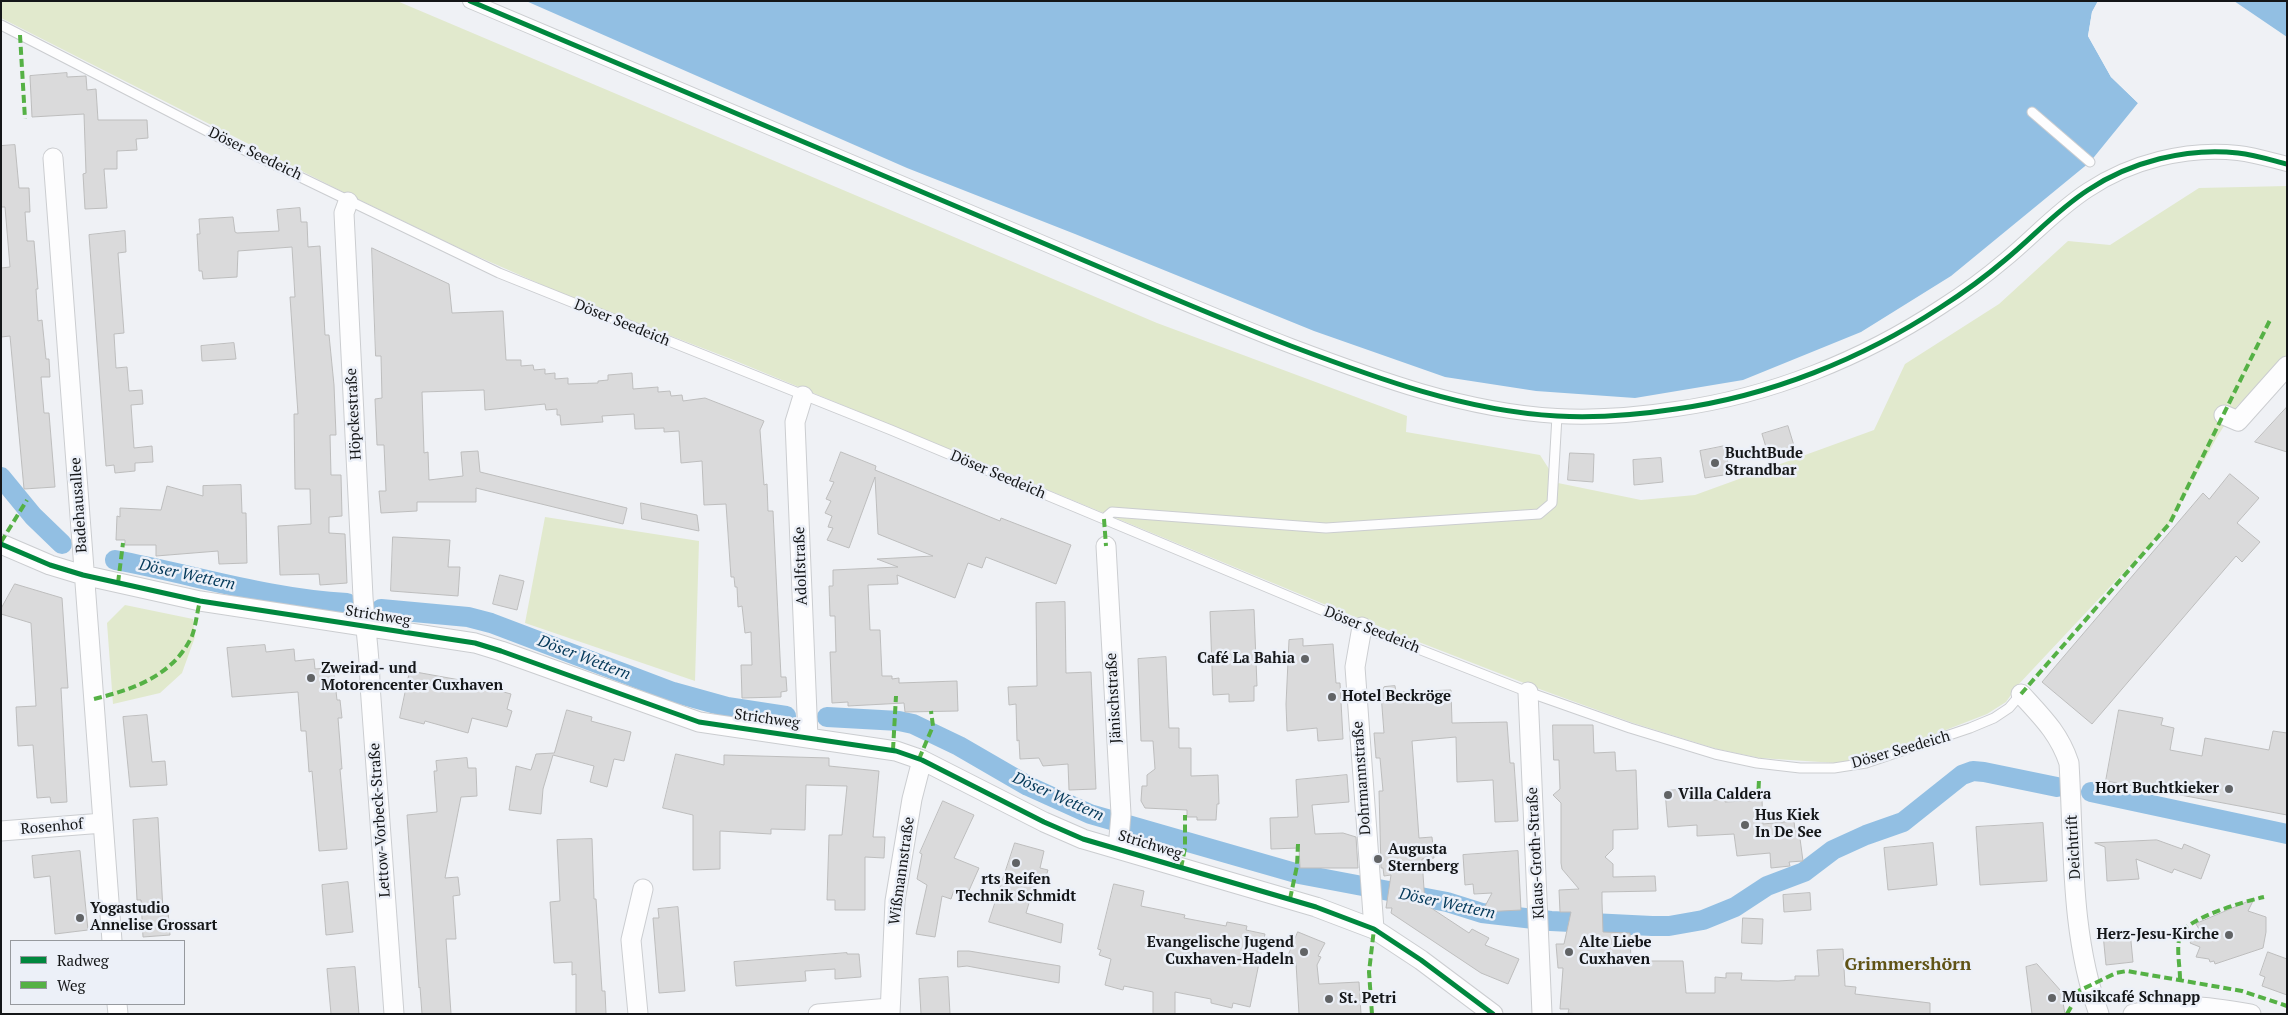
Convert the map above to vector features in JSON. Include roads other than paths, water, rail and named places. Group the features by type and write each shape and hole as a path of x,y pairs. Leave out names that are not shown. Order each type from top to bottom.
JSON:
{"street":[{"path":"470,1 1215,317 1345,367 1418,391 1504,410 1557,416 1617,415 1703,405 1789,382 1848,359 1899,333 1957,297 2004,261 2084,192 2109,176 2172,156 2195,153 2238,153 2287,164"},
{"name":"Badehausallee","path":"53,158 112,940"},
{"name":"Höpckestraße","path":"348,202 344,213 365,626"},
{"path":"2224,415 2238,421 2287,366"},
{"name":"Adolfstraße","path":"802,396 794,422 808,738"},
{"name":"Strichweg","path":"1,544 50,565 83,575 200,602 475,643 699,722 893,750 922,760 1044,822 1084,839 1316,907 1374,929 1422,960 1493,1014"},
{"name":"Jänischstraße","path":"1106,546 1121,822 1118,849"},
{"name":"Lettow-Vorbeck-Straße","path":"365,626 370,656 370,685 394,1014"},
{"name":"Dohrmannstraße","path":"1362,627 1355,667 1374,929"},
{"name":"Klaus-Groth-Straße","path":"1528,692 1542,1014"},
{"name":"Deichtrift","path":"2021,694 2063,744 2069,763 2078,916 2088,982 2099,1014"},
{"name":"Wißmannstraße","path":"890,1011 895,901 912,799 922,760"},
{"name":"Rosenhof","path":"1,831 103,823"},
{"path":"638,1014 631,940 643,889"},
{"path":"2134,1014 2160,1007 2184,1005 2251,1014"},
{"path":"818,1014 890,1011"}],"lane":[{"name":"Döser Seedeich","path":"1,25 348,202 499,273 1104,519 1362,627 1528,692 1630,728 1716,754 1757,763 1800,768 1834,768 1866,763 1933,742 1994,718 2009,708 2021,694"},
{"path":"2032,112 2090,162"},
{"path":"1104,519 1112,512 1326,528 1539,514 1552,503 1557,416"}],"water":[{"path":"526,1 2098,1 2092,12 2088,36 2111,77 2138,103 2090,162 1951,276 1861,332 1743,380 1635,398 1536,391 1445,377 1314,331 907,168"},
{"path":"2234,1 2287,1 2287,37"}],"waterway":[{"name":"Döser Wettern","path":"1,477 33,516 62,544"},
{"name":"Döser Wettern","path":"115,560 289,597 347,603"},
{"name":"Döser Wettern","path":"381,609 468,617 491,623 673,692 727,707 786,716"},
{"name":"Döser Wettern","path":"827,717 899,721 913,724 959,746 1028,786 1090,814 1299,874 1447,902 1482,913 1551,921 1669,926 1703,920 1735,907 1767,886 1804,872 1833,850 1866,835 1903,822 1962,775 1973,771 1984,772 2057,787"},
{"name":"Döser Wettern","path":"2091,792 2287,834"}],"place":[{"name":"BuchtBude Strandbar","path":"1715,463"},
{"name":"Café La Bahia","path":"1305,659"},
{"name":"Zweirad- und Motorencenter Cuxhaven","path":"311,678"},
{"name":"Hotel Beckröge","path":"1332,697"},
{"name":"Hort Buchtkieker","path":"2229,789"},
{"name":"Villa Caldera","path":"1668,795"},
{"name":"Hus Kiek In De See","path":"1745,825"},
{"name":"Augusta Sternberg","path":"1378,859"},
{"name":"rts Reifen Technik Schmidt","path":"1016,863"},
{"name":"Yogastudio Annelise Grossart","path":"80,918"},
{"name":"Herz-Jesu-Kirche","path":"2229,935"},
{"name":"Evangelische Jugend Cuxhaven-Hadeln","path":"1304,952"},
{"name":"Alte Liebe Cuxhaven","path":"1569,952"},
{"name":"Musikcafé Schnapp","path":"2052,998"},
{"name":"St. Petri","path":"1329,999"}],"district":[{"name":"Grimmershörn","path":"1908,965"}]}
